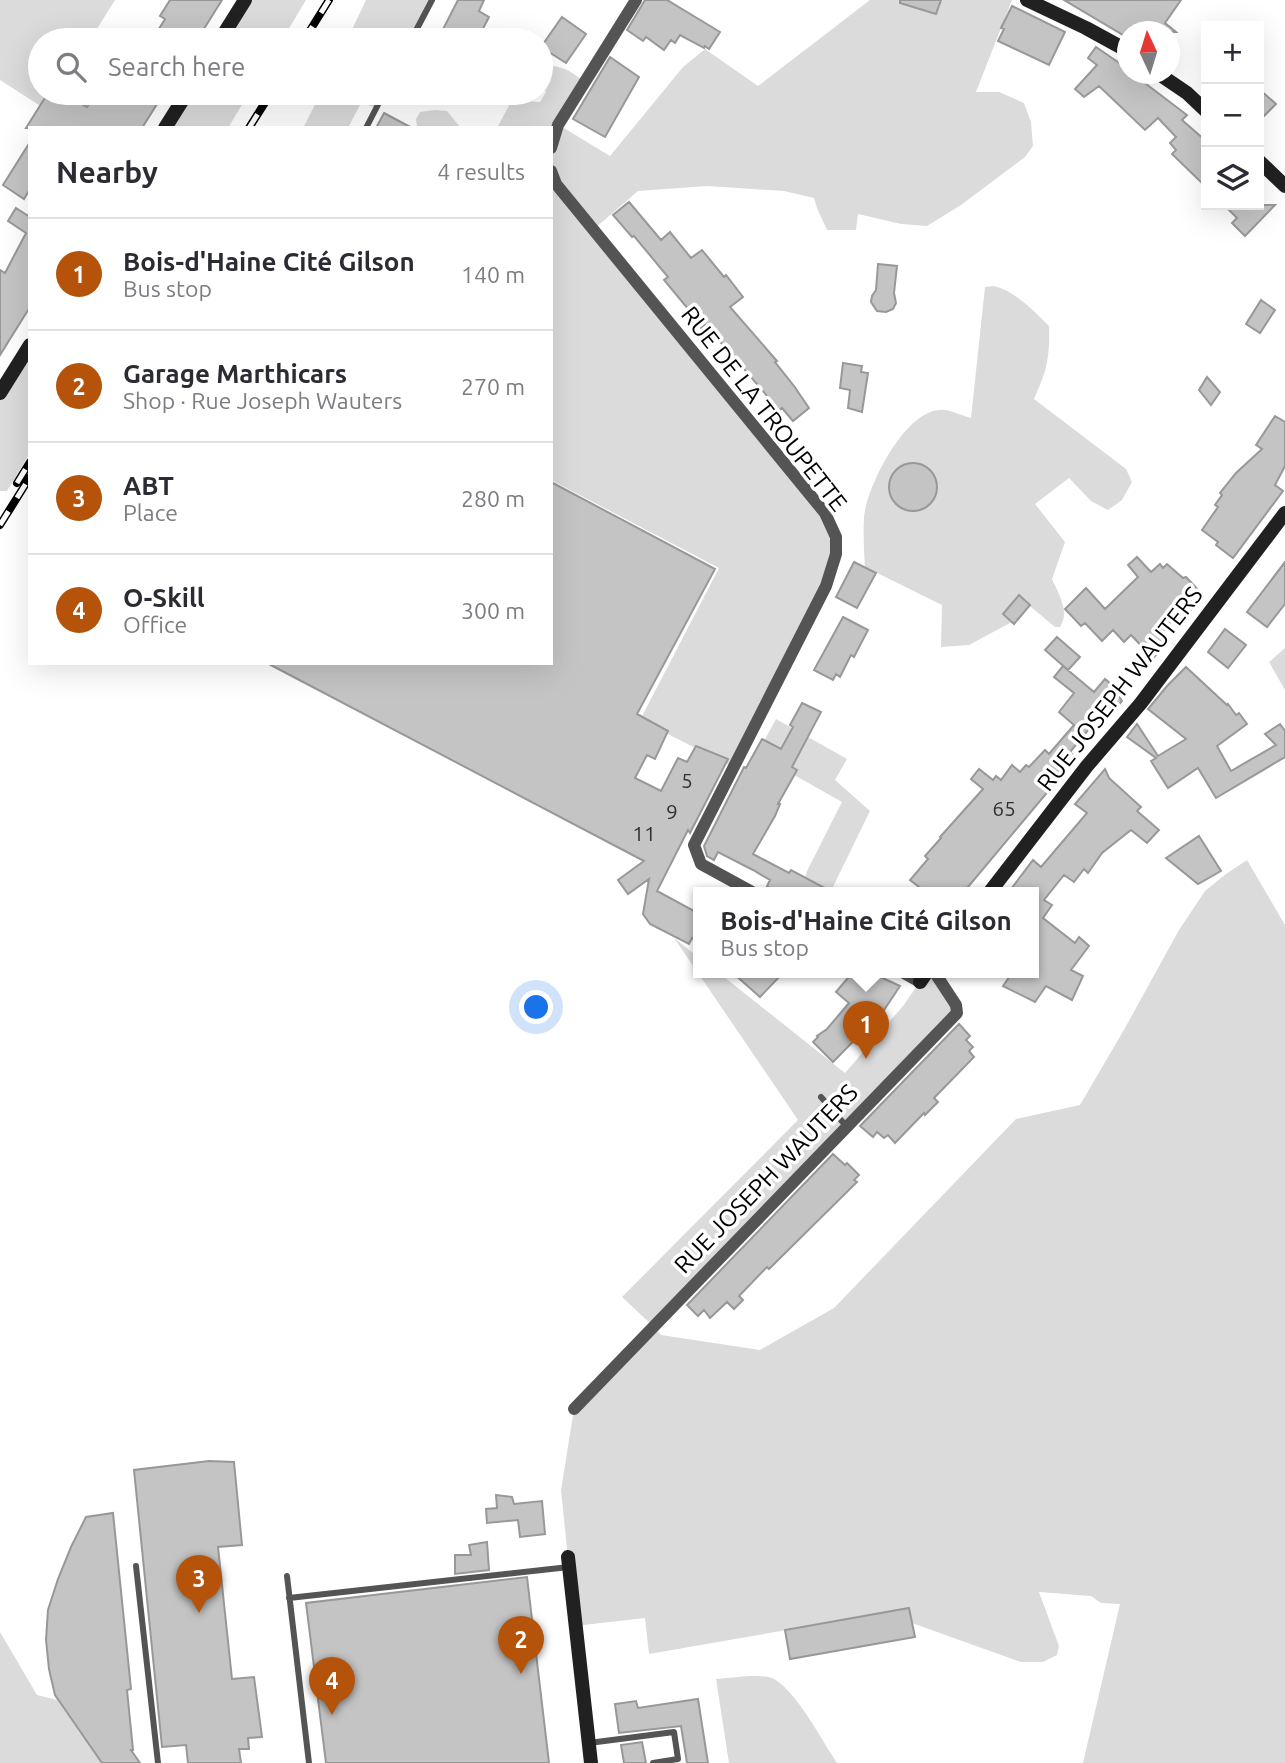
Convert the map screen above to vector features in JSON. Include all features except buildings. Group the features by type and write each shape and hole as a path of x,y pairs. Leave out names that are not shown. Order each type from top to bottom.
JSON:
{"street":[{"path":"227,28 245,0"},
{"path":"553,141 558,125 636,0"},
{"path":"1027,0 1117,45"},
{"path":"1174,84 1201,106"},
{"path":"166,126 179,105"},
{"path":"1264,166 1285,186"},
{"name":"RUE DE LA TROUPETTE","path":"553,176 556,184 825,513 836,537 836,554 826,586 694,845 701,864 743,887"},
{"path":"0,393 28,348"},
{"name":"RUE JOSEPH WAUTERS","path":"994,887 1087,766 1141,703 1285,513"},
{"name":"RUE JOSEPH WAUTERS","path":"574,1409 957,1013 956,1005 938,978"},
{"path":"568,1562 591,1763"}],"lane":[{"path":"417,28 432,0"},
{"path":"367,126 378,105"},
{"path":"821,1097 847,1127"},
{"path":"289,1598 568,1562"},
{"path":"136,1566 158,1763"},
{"path":"287,1576 309,1763"},
{"path":"589,1743 674,1732 678,1759 653,1763"}],"shaded area":[{"path":"0,0 115,0 98,28 28,28 28,98 0,80"},
{"path":"245,0 306,0 289,28 228,28"},
{"path":"366,0 432,0 417,28 353,28"},
{"path":"870,0 1012,0 976,92 999,92 1024,103 1031,122 1033,146 1025,157 961,205 927,226 901,224 858,214 856,230 827,230 814,198 784,191 707,186 638,191 594,229 825,513 836,554 733,767 640,720 719,568 553,481 553,126 498,126 509,105 553,105 553,66 569,71 585,82 559,125 610,156 683,67 705,49 758,86"},
{"path":"179,105 242,105 229,126 166,126"},
{"path":"315,105 360,105 349,126 304,126"},
{"path":"447,111 459,126 417,126 416,119 420,112"},
{"path":"994,286 1017,297 1049,326 1047,364 1034,399 1126,469 1132,482 1122,500 1108,510 1091,501 1069,478 1035,504 1065,542 1052,579 1064,609 1060,627 1055,627 1025,602 1010,623 969,645 941,647 942,605 865,567 864,517 881,468 903,433 917,420 931,412 945,410 971,418 985,287"},
{"path":"28,348 28,456 7,491 0,491 0,393"},
{"path":"1285,648 1285,690 1269,662"},
{"path":"776,719 847,759 835,780 870,811 833,887 817,887 804,881 842,802 757,754"},
{"path":"1247,860 1285,925 1285,1763 1083,1763 1120,1604 1101,1603 1091,1596 1039,1592 1059,1646 1057,1655 1043,1662 1021,1662 884,1613 649,1654 645,1618 575,1626 561,1490 574,1409 654,1327 661,1335 760,1350 834,1308 1016,1119 1080,1105 1179,930 1205,891"},
{"path":"674,938 693,953 693,966"},
{"path":"701,978 725,978 845,1073 903,1006 923,978 938,978 956,1005 654,1327 622,1297 798,1120"},
{"path":"0,1632 37,1695 57,1700 101,1763 0,1763"},
{"path":"763,1676 781,1683 807,1716 837,1763 729,1763 716,1679"}],"railway":[{"path":"312,28 329,0"},
{"path":"250,126 263,105"},
{"path":"17,483 28,465"},
{"path":"0,525 28,480"}],"place":[{"name":"Bois-d'Haine Cité Gilson","path":"866,1059"},
{"name":"ABT","path":"199,1613"},
{"name":"Garage Marthicars","path":"521,1674"},
{"name":"O-Skill","path":"332,1715"}]}
